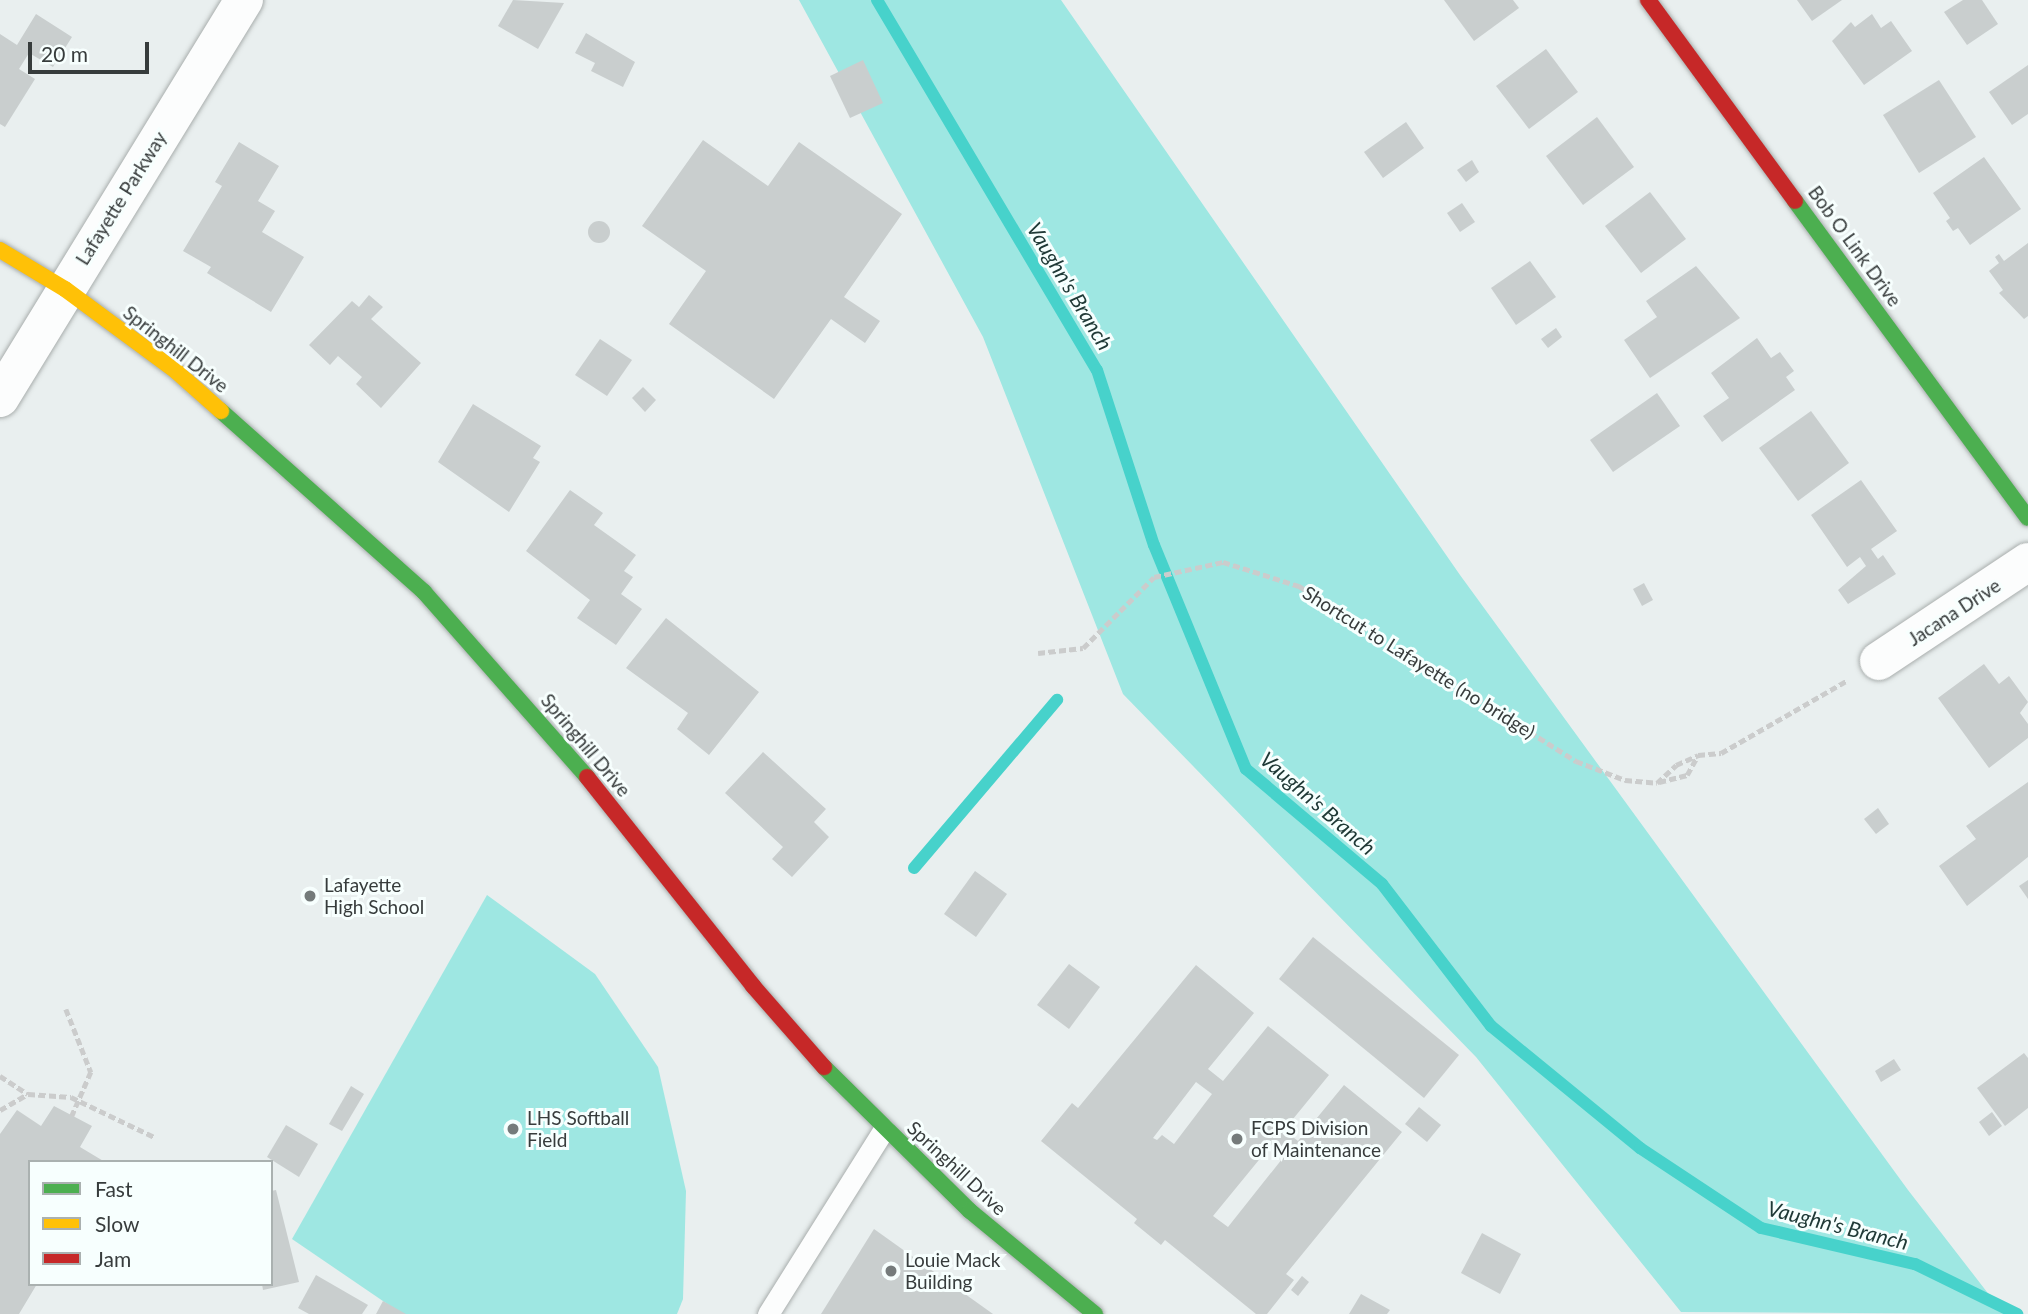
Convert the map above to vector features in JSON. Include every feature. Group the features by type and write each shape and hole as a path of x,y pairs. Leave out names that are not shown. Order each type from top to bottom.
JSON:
{"street":[{"name":"Lafayette Parkway","path":"0,398 244,0"},
{"name":"Bob O Link Drive","path":"1648,0 2028,517"},
{"name":"Springhill Drive","path":"0,250 65,289 177,372 424,592 579,766 753,986 884,1129 970,1211 1095,1314"},
{"name":"Jacana Drive","path":"1879,661 2028,562"}],"lane":[{"path":"768,1314 884,1129"}],"path":[{"name":"Shortcut to Lafayette (no bridge)","path":"1038,653 1083,648 1154,577 1223,562 1298,586 1576,761 1625,780 1657,783 1687,775 1698,755"},
{"path":"1657,783 1676,765 1698,755 1721,753 1879,661"},
{"path":"66,1009 91,1072 72,1116"},
{"path":"0,1076 28,1094 71,1097 153,1137"},
{"path":"0,1110 28,1094"}],"shaded area":[{"path":"799,0 1061,0 1460,575 1908,1190 2004,1314 1681,1312 1476,1057 1123,694 983,337"},
{"name":"LHS Softball Field","path":"487,895 595,974 658,1067 686,1191 683,1299 677,1314 402,1314 292,1239"}],"building":[{"path":"513,0 564,3 538,49 498,26"},
{"path":"1444,0 1513,0 1519,8 1474,41"},
{"path":"1797,0 1842,0 1812,21"},
{"path":"1963,0 1982,0 1998,24 1967,45 1944,12"},
{"path":"36,14 72,37 53,67 29,53 19,69 35,79 5,127 0,124 0,34 17,45"},
{"path":"1872,14 1881,28 1891,21 1912,51 1864,85 1832,41 1851,22 1855,27"},
{"path":"586,33 635,62 623,87 591,71 595,63 575,53"},
{"path":"1546,49 1578,92 1529,129 1496,86"},
{"path":"863,60 883,103 850,118 830,76"},
{"path":"2028,65 2028,114 2012,125 1989,92"},
{"path":"1939,80 1976,137 1919,173 1883,115"},
{"path":"1597,117 1634,167 1583,205 1546,156"},
{"path":"1406,122 1424,148 1383,178 1364,152"},
{"path":"703,140 768,186 799,142 902,214 844,297 880,321 865,343 831,319 774,399 669,324 706,271 642,226"},
{"path":"239,142 279,166 258,201 275,211 262,232 304,257 271,312 207,273 211,267 183,251 222,186 215,182"},
{"path":"1984,157 2021,209 1970,245 1958,228 1953,231 1946,221 1950,218 1933,193"},
{"path":"1472,160 1479,172 1466,182 1457,170"},
{"path":"1650,192 1686,239 1641,273 1605,226"},
{"path":"1462,203 1475,222 1460,232 1447,213"},
{"path":"599,221 607,224 610,232 607,240 599,243 591,240 588,232 591,224"},
{"path":"2028,243 2028,316 2024,319 1999,293 2003,290 1989,271 1999,263 1995,257 1999,254 2004,261"},
{"path":"1530,261 1556,297 1516,325 1491,288"},
{"path":"1696,266 1740,318 1650,378 1624,340 1657,317 1646,301"},
{"path":"369,295 383,307 371,319 421,363 381,408 356,384 362,377 338,356 330,365 309,345 352,301 359,307"},
{"path":"1556,328 1562,337 1548,348 1541,339"},
{"path":"1757,338 1771,358 1780,352 1794,371 1786,377 1795,390 1722,442 1703,416 1729,398 1711,373"},
{"path":"600,339 632,360 607,396 575,375"},
{"path":"643,387 656,400 645,412 632,398"},
{"path":"1657,393 1680,426 1613,472 1590,440"},
{"path":"473,404 541,446 533,458 540,462 509,512 438,462"},
{"path":"1811,411 1849,463 1798,501 1759,448"},
{"path":"1861,480 1897,531 1871,549 1878,559 1883,555 1896,574 1848,604 1838,590 1866,566 1860,557 1847,567 1811,515"},
{"path":"570,490 603,513 594,525 636,555 624,571 633,577 621,594 642,609 616,645 577,618 590,600 526,551"},
{"path":"1644,583 1653,600 1642,606 1633,589"},
{"path":"666,618 759,692 709,755 677,729 688,713 626,668"},
{"path":"1984,664 1999,684 2009,676 2028,702 2020,713 2028,724 2028,738 1989,768 1938,698"},
{"path":"763,752 826,809 814,822 829,837 792,877 772,859 783,847 725,793"},
{"path":"2028,782 2028,857 1967,906 1939,866 1976,839 1966,826"},
{"path":"1878,808 1889,824 1876,834 1864,819"},
{"path":"975,871 1007,894 976,937 944,914"},
{"path":"2028,880 2028,899 2019,886"},
{"path":"1313,937 1459,1055 1424,1098 1279,979"},
{"path":"1069,964 1100,987 1069,1029 1037,1005"},
{"name":"FCPS Division of Maintenance","path":"1196,965 1254,1013 1208,1069 1223,1081 1268,1026 1329,1075 1284,1130 1298,1141 1344,1085 1402,1132 1286,1274 1294,1280 1267,1314 1256,1314 1165,1240 1161,1245 1134,1223 1137,1219 1041,1141 1072,1103 1078,1108","holes":["1196,1082 1212,1094 1174,1144 1162,1135 1157,1140 1153,1138","1272,1144 1286,1154 1228,1227 1213,1216"]},
{"path":"2024,1053 2028,1058 2028,1108 2005,1126 1977,1088"},
{"path":"1894,1059 1901,1070 1881,1082 1875,1071"},
{"path":"351,1086 364,1094 342,1131 329,1124"},
{"path":"54,1106 92,1126 80,1147 102,1160 28,1160 28,1286 36,1286 19,1314 0,1314 0,1134 17,1110 41,1126"},
{"path":"1419,1107 1441,1125 1427,1142 1405,1124"},
{"path":"1992,1112 2002,1126 1989,1136 1979,1122"},
{"path":"286,1125 318,1144 299,1177 267,1157"},
{"path":"276,1190 299,1282 263,1290 262,1286 273,1286 273,1191"},
{"name":"Louie Mack Building","path":"874,1229 993,1314 821,1314"},
{"path":"1482,1233 1521,1254 1500,1294 1461,1273"},
{"path":"316,1275 368,1305 362,1314 309,1314 298,1308"},
{"path":"1302,1276 1309,1282 1298,1296 1291,1290"},
{"path":"1361,1294 1390,1310 1387,1314 1349,1314"},
{"path":"383,1301 406,1314 376,1314"}],"waterway":[{"name":"Vaughn's Branch","path":"877,0 1097,370 1154,545 1246,769 1382,884 1491,1026 1640,1148 1761,1228 1915,1264 2017,1314"},
{"path":"914,868 1057,700"}],"traffic: fast":[{"path":"1795,201 2028,518"},
{"path":"221,411 424,592 587,777"},
{"path":"824,1067 970,1211 1095,1314"}],"traffic: slow":[{"path":"0,250 65,289 177,372 221,411"}],"traffic: jam":[{"path":"1648,0 1795,201"},
{"path":"587,777 753,986 824,1067"}],"place":[{"name":"Lafayette High School","path":"310,896"},
{"name":"LHS Softball Field","path":"513,1129"},
{"name":"FCPS Division of Maintenance","path":"1237,1139"},
{"name":"Louie Mack Building","path":"891,1271"}]}
